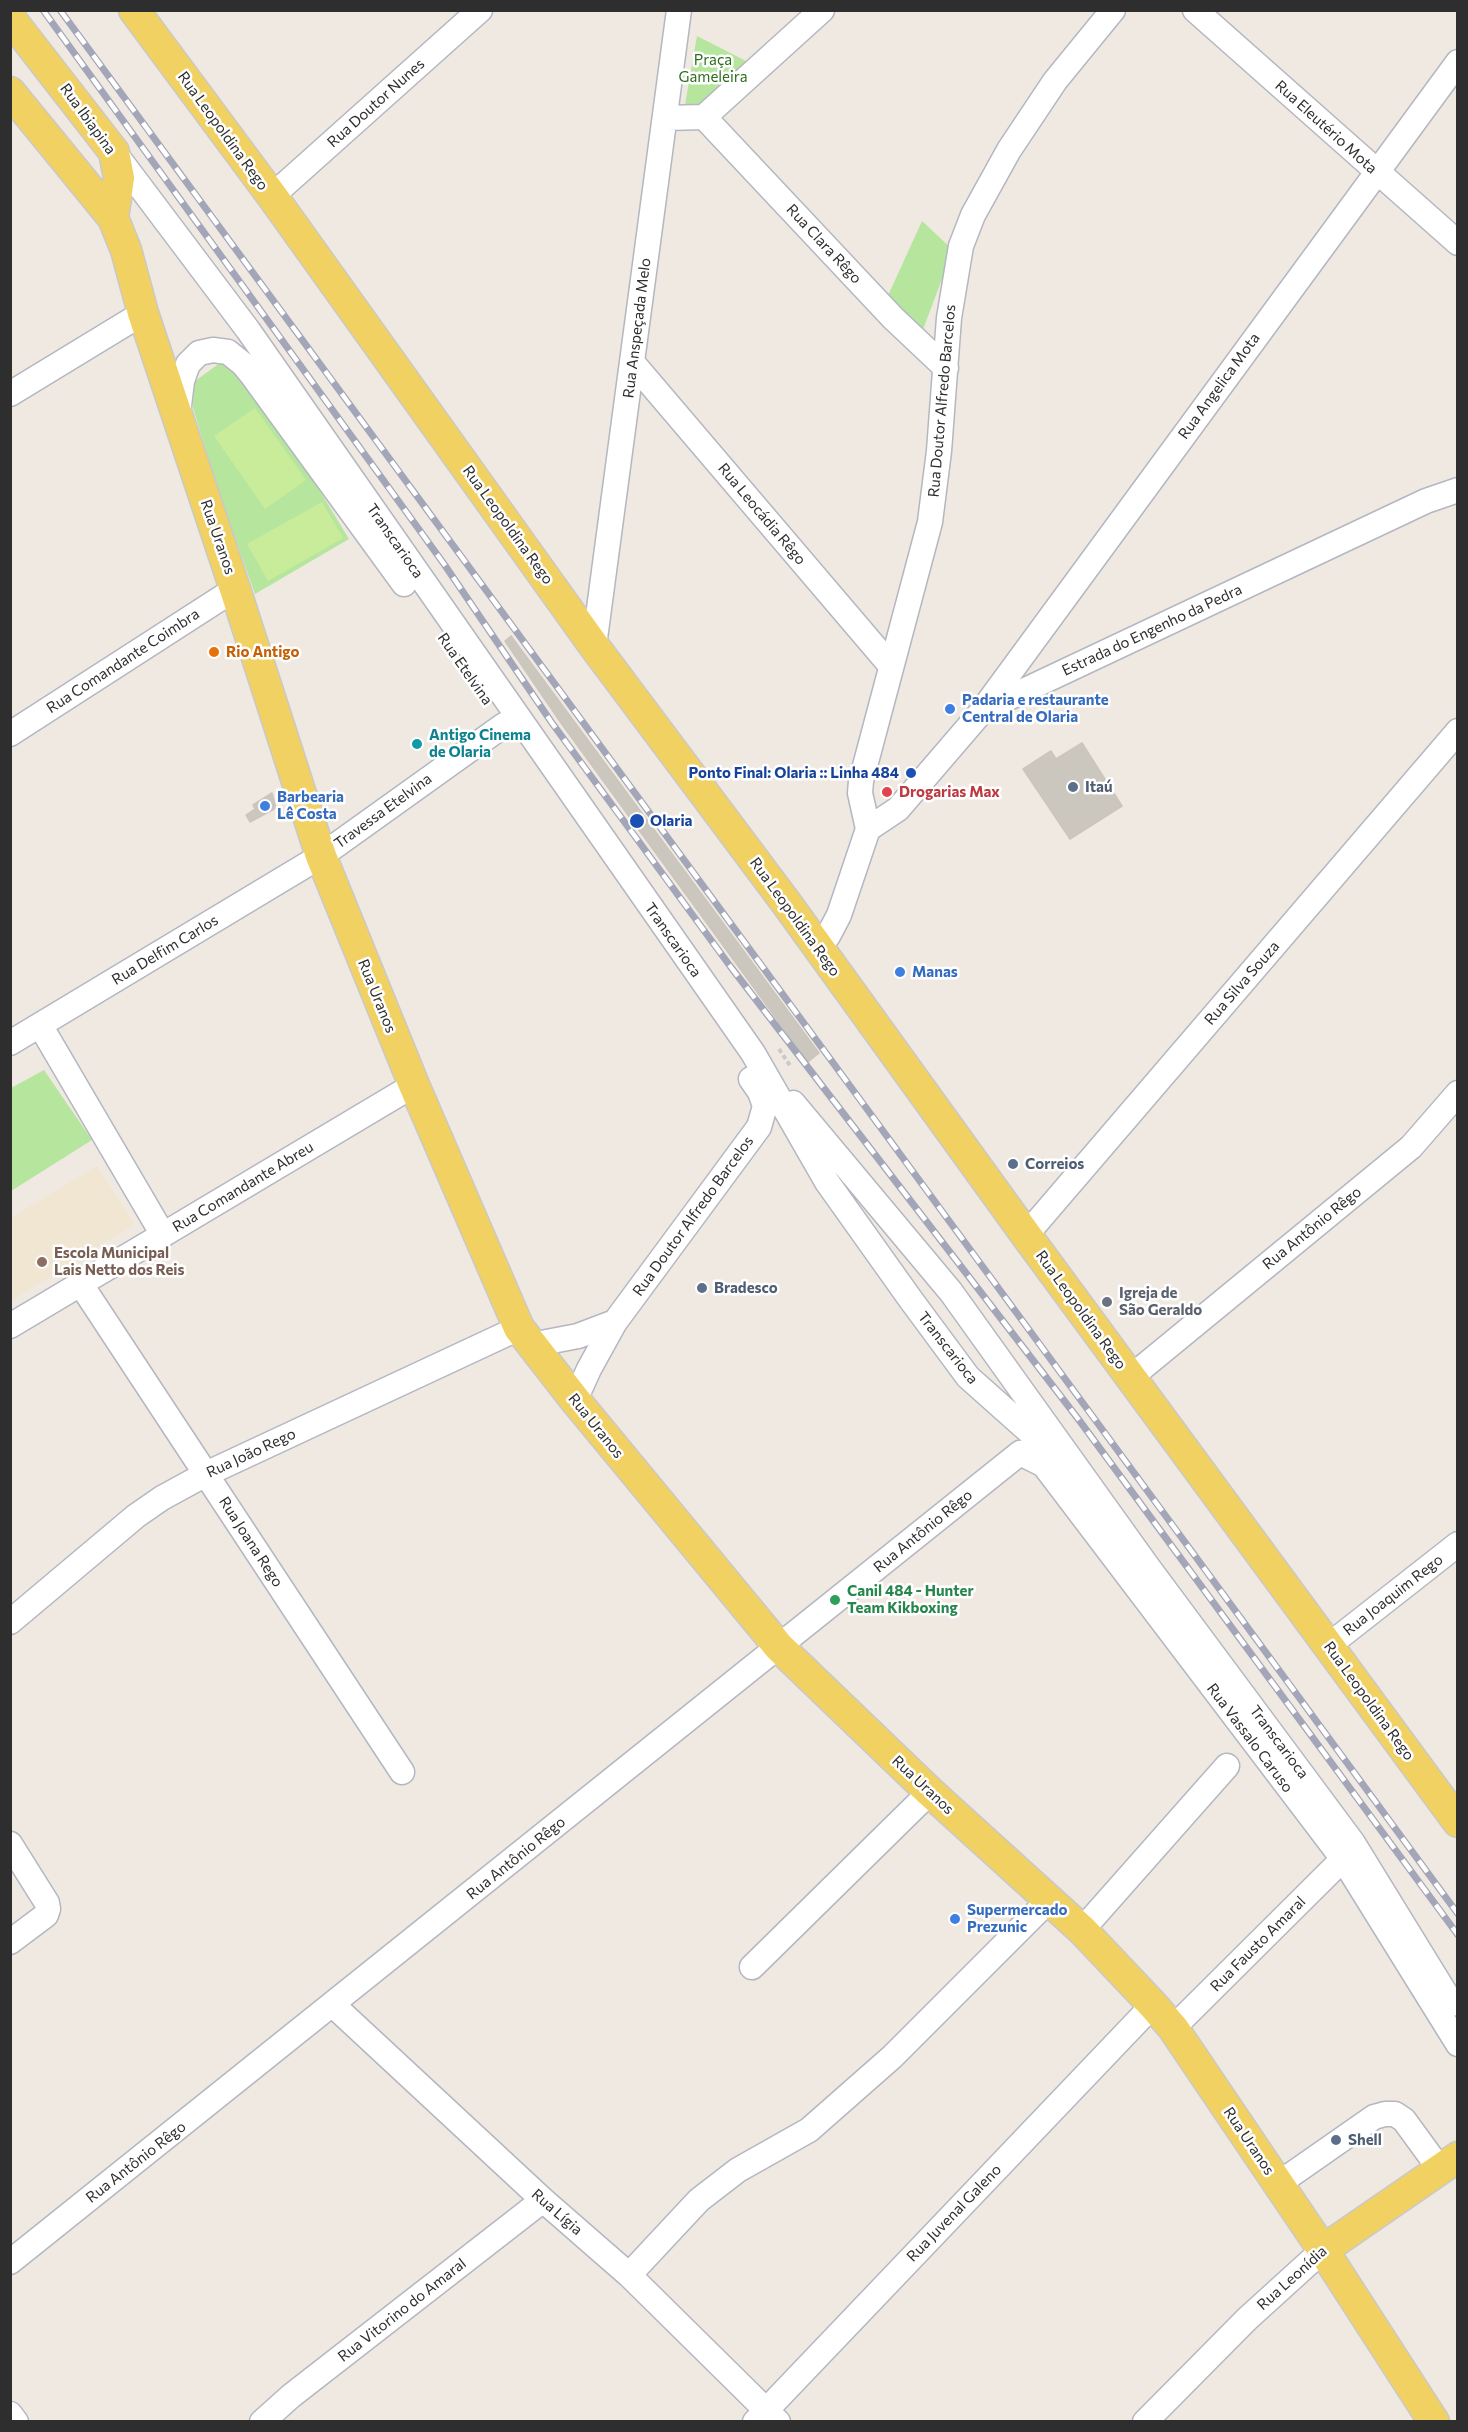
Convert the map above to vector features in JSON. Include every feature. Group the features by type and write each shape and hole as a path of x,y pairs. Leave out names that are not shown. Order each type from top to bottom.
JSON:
{"main road":[{"name":"Rua Leopoldina Rego","path":"134,10 272,196 594,646 1458,1822"},
{"name":"Rua Ibiapina","path":"10,18 114,152 119,178 113,218"},
{"path":"10,92 113,218"},
{"name":"Rua Uranos","path":"113,218 126,250 143,313 236,589 321,856 414,1085 525,1337 779,1647 930,1792 1082,1930 1154,2005 1173,2028 1323,2250 1434,2421"},
{"name":"Rua Leonídia","path":"1323,2250 1448,2163"}],"street":[{"name":"Rua Doutor Nunes","path":"272,196 480,10"},
{"name":"Rua Anspeçada Melo","path":"594,646 679,10"},
{"path":"666,118 704,117 822,10"},
{"name":"Rua Doutor Alfredo Barcelos","path":"868,828 860,793 861,781 930,522 939,451 954,280 962,246 973,215 1009,150 1055,81 1113,10"},
{"name":"Rua Eleutério Mota","path":"1195,10 1375,172 1458,243"},
{"name":"Transcarioca","path":"10,28 114,152 248,330 762,1068 827,1182 968,1377 1086,1482"},
{"name":"Rua Angelica Mota","path":"983,710 1375,172 1458,62"},
{"name":"Rua Clara Rêgo","path":"704,117 893,318 946,368"},
{"path":"10,394 143,313"},
{"name":"Rua Etelvina","path":"178,417 182,381 188,364 199,353 213,350 228,352 243,364 408,589 504,725 760,1092 765,1106"},
{"name":"Rua Leocádia Rêgo","path":"632,362 891,666"},
{"name":"Estrada do Engenho da Pedra","path":"868,828 898,809 983,710 1426,501 1458,490"},
{"name":"Rua Comandante Coimbra","path":"10,734 236,589"},
{"name":"Travessa Etelvina","path":"321,856 504,725"},
{"name":"Rua Silva Souza","path":"1026,1235 1458,731"},
{"path":"816,946 828,936 839,915 868,828"},
{"name":"Rua Delfim Carlos","path":"10,1043 321,856"},
{"path":"40,1025 163,1234"},
{"name":"Transcarioca","path":"762,1068 816,1129 951,1292 1086,1482 1353,1843 1458,2013"},
{"name":"Rua Comandante Abreu","path":"10,1326 414,1085"},
{"name":"Rua Antônio Rêgo","path":"1131,1377 1411,1147 1458,1093"},
{"name":"Rua Doutor Alfredo Barcelos","path":"575,1400 615,1322 759,1127 765,1106"},
{"name":"Rua Joana Rego","path":"80,1283 402,1772"},
{"path":"525,1337 578,1336 615,1322"},
{"name":"Rua João Rego","path":"10,1622 135,1516 162,1497 206,1474 525,1337"},
{"name":"Rua Antônio Rêgo","path":"10,2262 1020,1453"},
{"name":"Rua Vassalo Caruso","path":"1020,1453 1044,1465 1342,1859 1458,2044"},
{"name":"Rua Joaquim Rego","path":"1328,1646 1458,1544"},
{"path":"1082,1930 1227,1766"},
{"path":"752,1967 930,1792"},
{"path":"10,1844 47,1903 48,1909 46,1914 10,1942"},
{"name":"Rua Fausto Amaral","path":"1173,2028 1342,1859"},
{"path":"629,2275 699,2200 738,2170 810,2130 892,2057 1049,1900"},
{"name":"Rua Lígia","path":"333,2005 543,2200 629,2275 767,2418"},
{"name":"Rua Juvenal Galeno","path":"767,2418 1154,2005"},
{"path":"1278,2184 1374,2117 1385,2114 1395,2114 1404,2120 1448,2163"},
{"name":"Rua Vitorino do Amaral","path":"262,2421 543,2200"},
{"name":"Rua Leonídia","path":"1145,2421 1247,2319 1323,2250"},
{"path":"10,2414 16,2421"}],"path":[{"path":"772,1040 791,1067"}],"shaded area":[{"name":"Escola Municipal Lais Netto dos Reis","path":"97,1166 134,1224 11,1301 11,1218"}],"green space":[{"name":"Praça Gameleira","path":"697,36 752,64 698,111 687,109 685,105"},
{"path":"922,221 953,250 922,332 886,300"},
{"path":"221,362 244,372 260,392 349,539 255,594 218,490 193,408 194,382"},
{"path":"255,408 306,480 265,509 214,436"},
{"path":"322,502 343,538 268,581 247,544"},
{"path":"44,1070 92,1140 11,1191 11,1088"}],"building":[{"path":"511,636 819,1053 808,1062 561,723 505,641"},
{"name":"Itaú","path":"1082,743 1122,806 1070,839 1023,769 1051,751 1056,759"},
{"name":"Barbearia Lê Costa","path":"272,793 276,808 250,822 246,815 255,809 253,805"}],"railway":[{"path":"43,10 444,564 552,723 730,966 1079,1420 1458,1935"},
{"path":"60,10 1458,1914"}],"place":[{"name":"Rio Antigo","path":"214,652"},
{"name":"Padaria e restaurante Central de Olaria","path":"950,709"},
{"name":"Antigo Cinema de Olaria","path":"417,744"},
{"name":"Ponto Final: Olaria :: Linha 484","path":"911,773"},
{"name":"Itaú","path":"1073,787"},
{"name":"Drogarias Max","path":"887,792"},
{"name":"Barbearia Lê Costa","path":"265,806"},
{"name":"Olaria","path":"637,821"},
{"name":"Manas","path":"900,972"},
{"name":"Correios","path":"1013,1164"},
{"name":"Escola Municipal Lais Netto dos Reis","path":"42,1262"},
{"name":"Bradesco","path":"702,1288"},
{"name":"Igreja de São Geraldo","path":"1107,1302"},
{"name":"Canil 484 - Hunter Team Kikboxing","path":"835,1600"},
{"name":"Supermercado Prezunic","path":"955,1919"},
{"name":"Shell","path":"1336,2140"}]}
